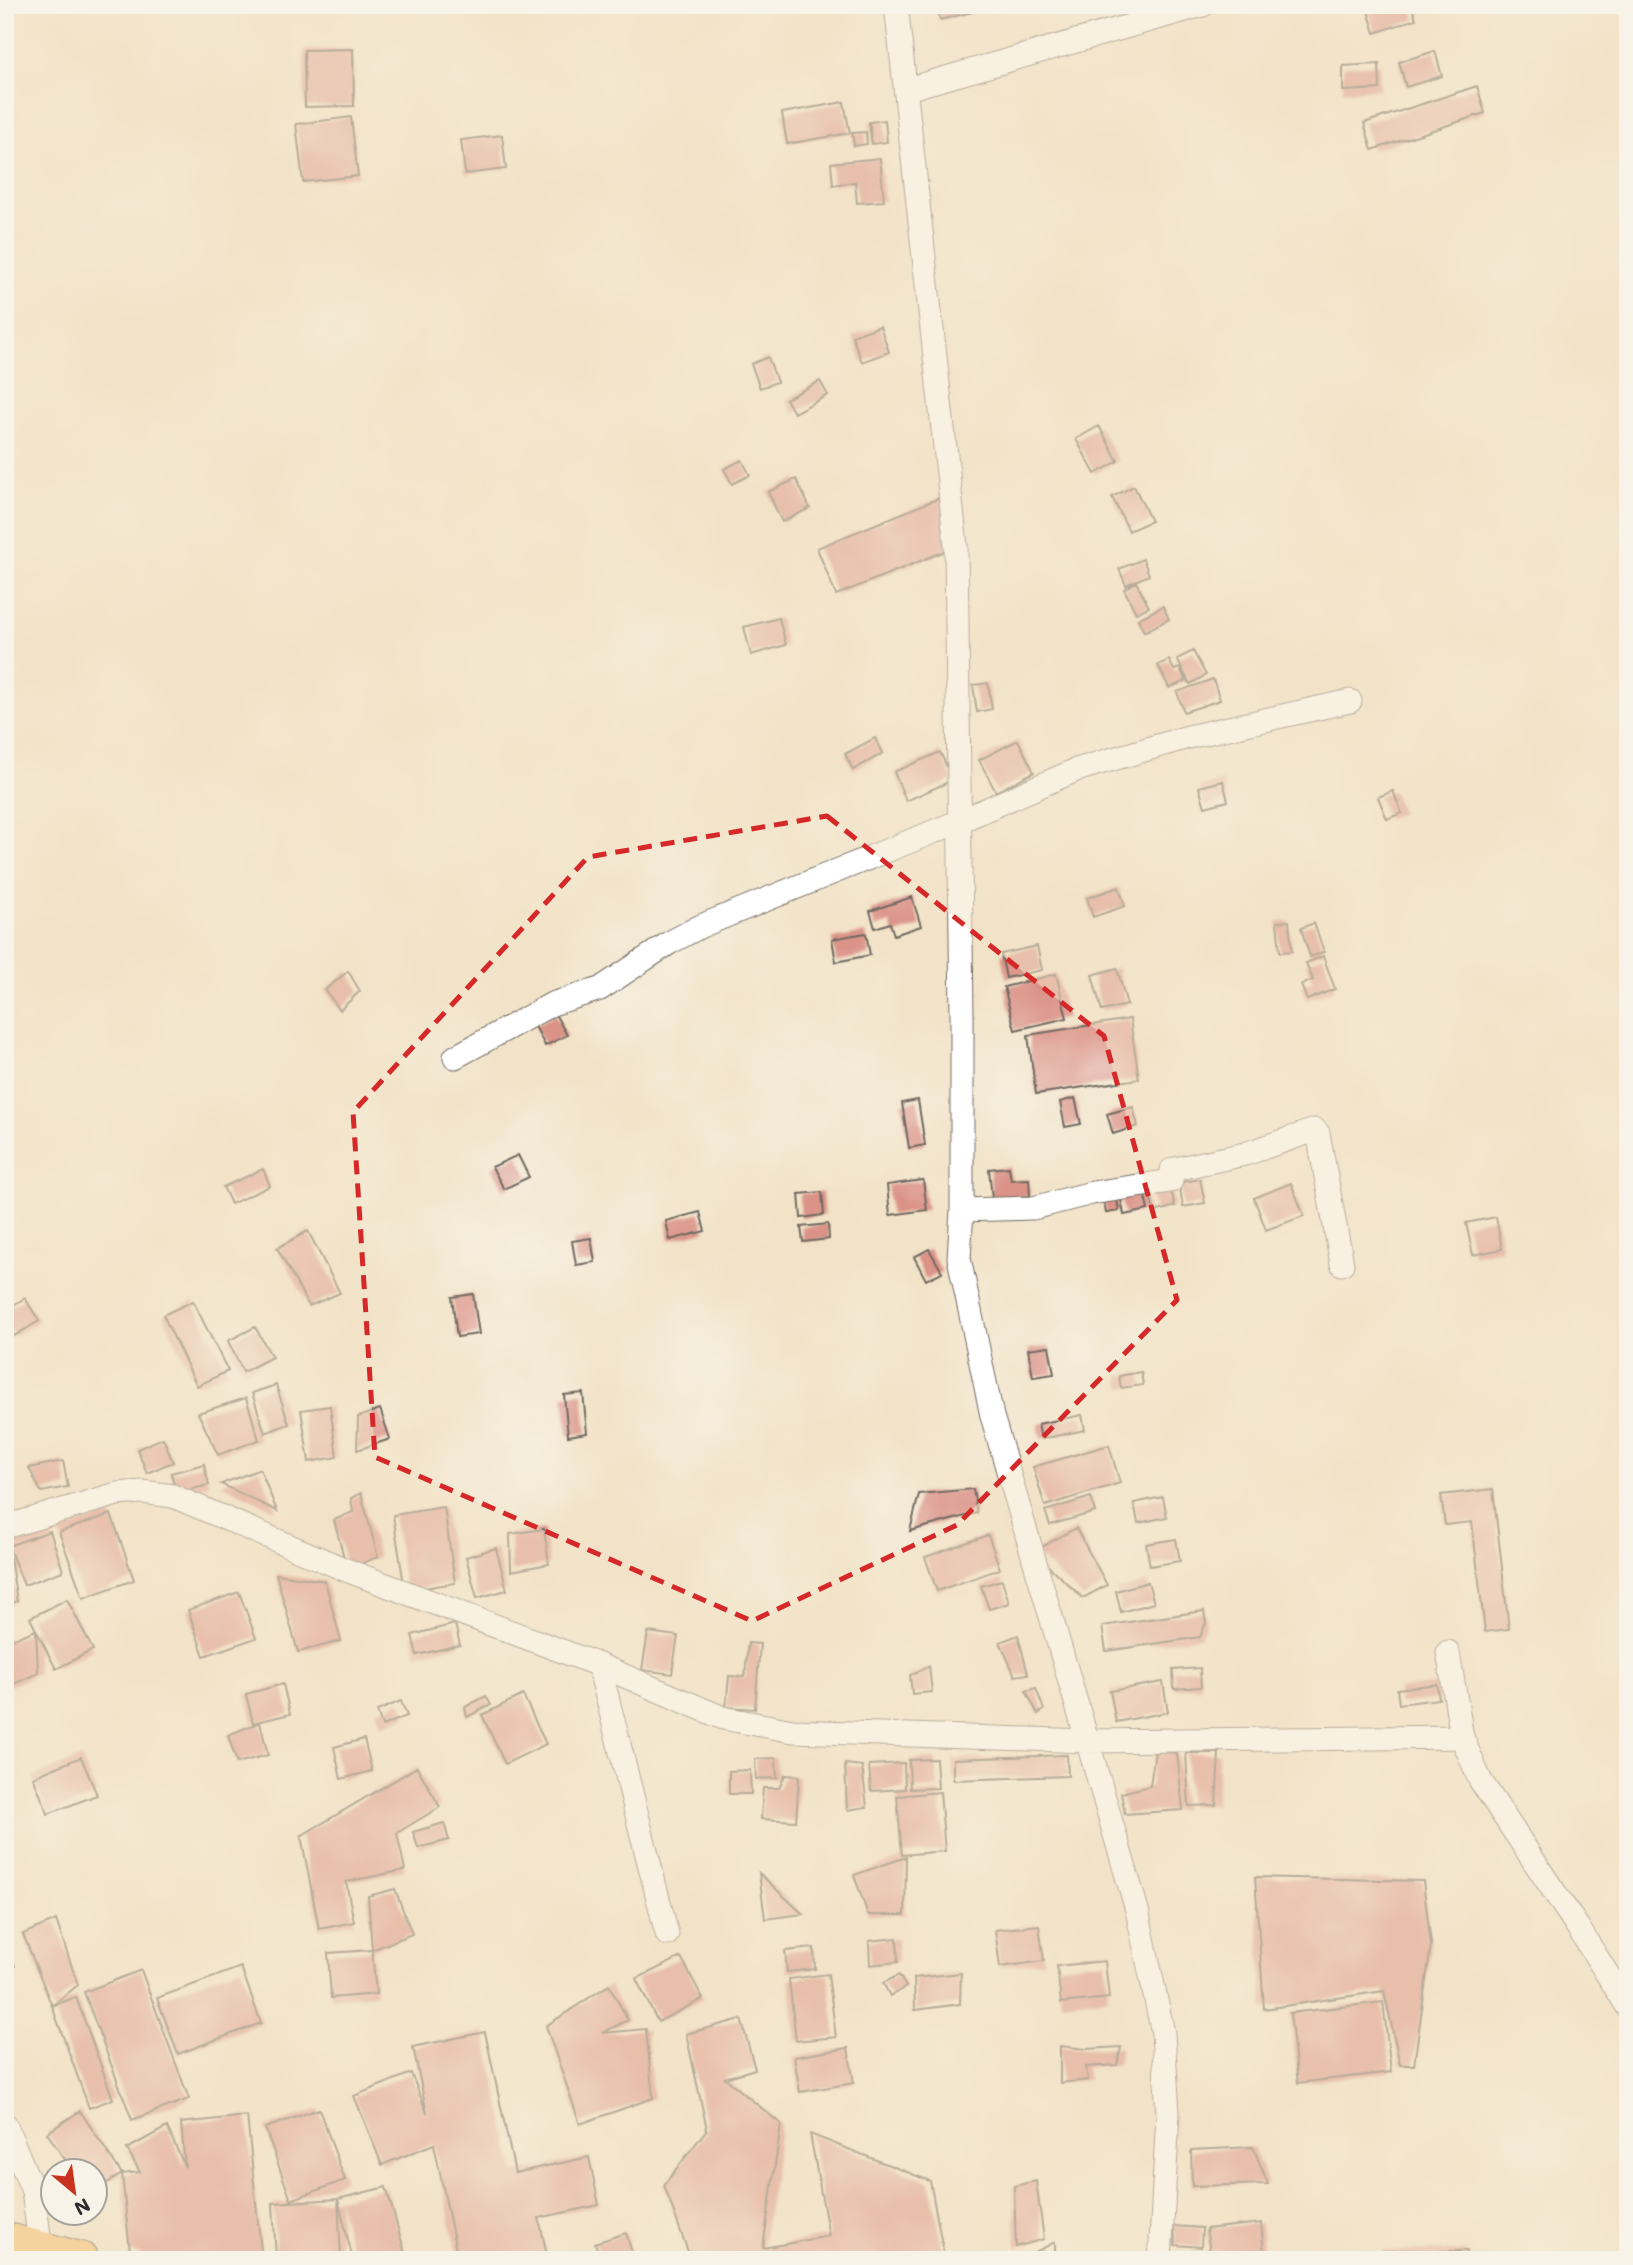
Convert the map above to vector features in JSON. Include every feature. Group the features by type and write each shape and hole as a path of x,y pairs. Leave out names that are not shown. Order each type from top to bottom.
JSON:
{"highway":[{"path":"5,2240 81,2260"}],"street":[{"path":"896,5 956,546 962,1210 959,1258 992,1416 1136,1910 1163,2033 1168,2114 1160,2260"},
{"path":"907,89 1203,5"},
{"path":"455,1057 552,1004 600,989 669,943 701,926 960,821 1076,770 1188,737 1350,701"},
{"path":"962,1210 1033,1208 1092,1193 1171,1181 1172,1170 1245,1154 1315,1130 1318,1133 1342,1264"},
{"path":"5,1527 117,1494 142,1492 173,1496 346,1570 600,1665 723,1718 793,1731 1086,1741 1462,1737"},
{"path":"1448,1652 1462,1737 1480,1780 1628,2007"},
{"path":"600,1665 667,1934"},
{"path":"5,2124 33,2191 41,2250"}],"highlighted area":[{"path":"827,816 1104,1036 1177,1300 957,1525 752,1621 375,1457 353,1112 588,857"}],"building":[{"path":"937,5 996,5 997,6 940,20"},
{"path":"1366,5 1411,5 1416,19 1375,33"},
{"path":"353,49 354,106 305,107 304,50"},
{"path":"1435,51 1442,76 1406,87 1399,62"},
{"path":"1379,64 1380,89 1343,91 1343,66"},
{"path":"1477,86 1485,113 1372,150 1364,123"},
{"path":"844,102 850,133 787,144 782,113"},
{"path":"351,117 358,176 303,182 296,124"},
{"path":"885,120 887,142 872,144 869,122"},
{"path":"866,132 867,144 854,146 852,133"},
{"path":"502,135 506,169 465,174 461,140"},
{"path":"880,158 884,201 857,203 855,182 833,185 831,163"},
{"path":"880,326 889,352 862,362 852,336"},
{"path":"768,357 777,382 760,388 751,364"},
{"path":"820,381 828,395 794,413 786,399"},
{"path":"1099,426 1118,461 1095,474 1076,439"},
{"path":"742,460 750,475 732,484 724,469"},
{"path":"796,479 810,508 782,522 768,492"},
{"path":"1134,486 1151,521 1129,531 1112,497"},
{"path":"949,494 955,547 836,595 817,548"},
{"path":"1143,559 1149,575 1126,585 1119,569"},
{"path":"1136,582 1149,607 1136,613 1124,589"},
{"path":"1163,606 1169,619 1144,632 1138,619"},
{"path":"779,618 786,645 751,655 744,627"},
{"path":"1193,651 1206,675 1190,684 1177,659"},
{"path":"1169,660 1174,670 1180,668 1186,681 1169,688 1158,665"},
{"path":"1213,679 1220,700 1184,712 1177,692"},
{"path":"988,683 992,709 977,712 973,685"},
{"path":"875,738 883,753 853,770 845,754"},
{"path":"1018,740 1034,772 996,792 979,760"},
{"path":"940,752 953,780 906,801 894,772"},
{"path":"1223,781 1228,801 1205,807 1199,787"},
{"path":"1393,791 1402,813 1387,819 1378,797"},
{"path":"1119,887 1125,906 1093,917 1087,898"},
{"path":"912,897 921,926 894,935 890,923 875,928 870,911"},
{"path":"1289,921 1292,951 1280,952 1277,922"},
{"path":"1314,923 1324,952 1310,957 1301,928"},
{"path":"866,933 870,955 836,962 832,939"},
{"path":"1037,946 1042,970 1006,978 1001,954"},
{"path":"1323,956 1335,989 1307,1000 1301,985 1313,980 1306,963"},
{"path":"1117,968 1127,1005 1102,1011 1092,975"},
{"path":"348,971 360,991 340,1010 325,990"},
{"path":"1056,974 1067,1018 1015,1030 1004,987"},
{"path":"555,1014 567,1035 545,1046 535,1026"},
{"path":"1130,1019 1139,1079 1036,1094 1028,1035"},
{"path":"1075,1098 1081,1124 1065,1127 1060,1102"},
{"path":"918,1100 925,1145 909,1148 902,1103"},
{"path":"1133,1107 1138,1126 1113,1134 1107,1114"},
{"path":"518,1155 529,1177 504,1189 492,1167"},
{"path":"1009,1167 1011,1180 1029,1179 1030,1196 992,1199 989,1169"},
{"path":"263,1169 270,1186 231,1204 223,1187"},
{"path":"1200,1179 1205,1203 1183,1207 1179,1183"},
{"path":"923,1180 927,1210 890,1215 887,1185"},
{"path":"1291,1183 1304,1216 1266,1230 1254,1198"},
{"path":"1170,1186 1175,1206 1155,1212 1150,1191"},
{"path":"1144,1191 1148,1210 1124,1215 1120,1195"},
{"path":"822,1192 824,1215 801,1218 799,1194"},
{"path":"1116,1194 1119,1211 1106,1213 1103,1197"},
{"path":"700,1212 705,1231 670,1240 666,1221"},
{"path":"1496,1217 1502,1249 1473,1255 1466,1223"},
{"path":"828,1224 829,1239 803,1242 801,1227"},
{"path":"308,1231 340,1293 309,1306 277,1248"},
{"path":"591,1238 595,1262 576,1265 572,1241"},
{"path":"929,1249 942,1272 926,1280 914,1257"},
{"path":"473,1294 479,1334 457,1337 452,1297"},
{"path":"25,1298 39,1321 14,1336 5,1320 5,1310"},
{"path":"193,1301 228,1371 197,1386 163,1315"},
{"path":"255,1327 272,1357 243,1372 228,1341"},
{"path":"1049,1346 1054,1374 1033,1377 1028,1349"},
{"path":"1141,1372 1143,1385 1121,1388 1119,1376"},
{"path":"276,1385 289,1424 265,1433 252,1393"},
{"path":"583,1393 587,1433 568,1436 564,1395"},
{"path":"246,1398 259,1440 218,1455 198,1413"},
{"path":"330,1406 337,1457 309,1462 301,1410"},
{"path":"380,1409 390,1439 357,1450 358,1417"},
{"path":"1082,1415 1085,1430 1041,1439 1038,1424"},
{"path":"163,1438 173,1462 147,1473 137,1449"},
{"path":"1109,1445 1120,1483 1045,1506 1033,1467"},
{"path":"63,1461 68,1487 41,1492 29,1468"},
{"path":"204,1464 209,1485 176,1493 171,1473"},
{"path":"260,1469 277,1511 221,1484"},
{"path":"973,1489 977,1513 910,1531 919,1494"},
{"path":"1493,1489 1509,1629 1485,1632 1472,1522 1445,1525 1441,1495"},
{"path":"361,1493 378,1557 347,1569 334,1520 353,1512 351,1498"},
{"path":"1091,1497 1095,1512 1050,1525 1045,1511"},
{"path":"1163,1497 1167,1517 1138,1523 1134,1503"},
{"path":"444,1507 455,1583 405,1591 393,1515"},
{"path":"111,1514 134,1580 83,1598 59,1532"},
{"path":"1076,1528 1107,1585 1083,1598 1033,1552"},
{"path":"544,1529 549,1564 511,1571 510,1534"},
{"path":"50,1531 63,1571 24,1585 8,1546"},
{"path":"988,1535 1000,1569 937,1591 925,1557"},
{"path":"1176,1539 1180,1561 1150,1566 1146,1544"},
{"path":"496,1548 507,1590 477,1598 466,1557"},
{"path":"5,1558 10,1558 17,1601 5,1607"},
{"path":"276,1574 325,1581 341,1641 298,1652"},
{"path":"1002,1580 1009,1603 989,1609 981,1586"},
{"path":"1148,1582 1154,1603 1121,1612 1116,1591"},
{"path":"239,1592 256,1638 204,1656 188,1610"},
{"path":"67,1599 93,1650 56,1669 30,1618"},
{"path":"1204,1611 1206,1623 1200,1637 1106,1651 1102,1626"},
{"path":"455,1624 460,1645 417,1655 412,1635"},
{"path":"36,1630 38,1673 10,1686 5,1673 5,1642"},
{"path":"648,1632 678,1636 672,1674 642,1670"},
{"path":"1018,1635 1028,1674 1015,1676 1000,1642"},
{"path":"748,1643 760,1644 755,1709 726,1707 729,1676 745,1677"},
{"path":"929,1666 932,1692 912,1694 910,1675"},
{"path":"1200,1668 1201,1687 1174,1689 1173,1670"},
{"path":"1163,1682 1168,1712 1116,1722 1110,1691"},
{"path":"283,1684 290,1714 253,1723 246,1694"},
{"path":"1437,1684 1439,1699 1399,1704 1397,1689"},
{"path":"1036,1688 1044,1710 1038,1714 1026,1691"},
{"path":"523,1695 546,1744 505,1764 482,1715"},
{"path":"486,1696 491,1705 467,1717 465,1707"},
{"path":"401,1701 407,1716 382,1726 377,1711"},
{"path":"260,1722 268,1755 237,1763 228,1735"},
{"path":"364,1739 372,1771 341,1779 334,1747"},
{"path":"1155,1751 1177,1753 1183,1810 1125,1814 1121,1793 1150,1786"},
{"path":"1186,1753 1219,1753 1216,1805 1189,1806"},
{"path":"1067,1755 1068,1776 953,1780 953,1759"},
{"path":"81,1757 97,1795 48,1814 33,1777"},
{"path":"776,1758 777,1778 756,1779 755,1759"},
{"path":"936,1759 938,1788 910,1789 909,1760"},
{"path":"904,1763 905,1789 871,1791 869,1765"},
{"path":"845,1764 862,1766 867,1807 847,1810"},
{"path":"417,1767 440,1807 397,1833 405,1870 346,1882 354,1922 319,1929 301,1836"},
{"path":"750,1770 751,1794 729,1794 729,1771"},
{"path":"785,1775 799,1776 796,1821 761,1819 763,1788 779,1788"},
{"path":"940,1792 945,1851 902,1855 897,1796"},
{"path":"444,1823 449,1840 418,1848 413,1832"},
{"path":"906,1857 905,1915 868,1915 854,1875"},
{"path":"759,1873 803,1914 765,1919"},
{"path":"1255,1877 1423,1881 1431,1945 1414,2065 1400,2065 1384,1991 1264,2009"},
{"path":"395,1889 412,1934 372,1950 368,1896"},
{"path":"56,1920 78,1985 52,2006 23,1934"},
{"path":"1039,1925 1044,1961 1000,1967 995,1930"},
{"path":"5,1938 15,1966 5,1975"},
{"path":"897,1938 898,1962 870,1965 869,1941"},
{"path":"814,1948 815,1969 787,1972 785,1951"},
{"path":"372,1950 376,1994 331,1998 328,1953"},
{"path":"681,1957 703,1999 658,2022 636,1979"},
{"path":"1105,1961 1109,1998 1061,2003 1057,1966"},
{"path":"241,1967 261,2023 178,2054 157,1998"},
{"path":"141,1970 189,2099 132,2120 84,1992"},
{"path":"961,1973 960,2004 915,2010 914,1978"},
{"path":"828,1974 836,2037 796,2041 789,1979"},
{"path":"899,1975 906,1987 890,1996 883,1983"},
{"path":"609,1985 628,2020 602,2033 646,2029 653,2098 580,2124 546,2026"},
{"path":"76,1997 113,2099 89,2108 52,2006"},
{"path":"1383,2002 1391,2072 1298,2083 1290,2013"},
{"path":"741,2019 755,2069 725,2078 781,2124 763,2248 829,2236 810,2134 930,2181 945,2260 691,2260 664,2185 707,2129 686,2034"},
{"path":"485,2032 515,2173 589,2157 599,2205 539,2218 548,2260 458,2260 434,2144 382,2165 354,2096 411,2073 427,2113 413,2047"},
{"path":"1060,2046 1086,2049 1121,2047 1117,2065 1086,2067 1088,2080 1060,2083"},
{"path":"848,2048 854,2083 800,2092 794,2057"},
{"path":"319,2109 345,2180 291,2200 265,2128"},
{"path":"80,2111 122,2174 108,2182 108,2156 63,2156 47,2133"},
{"path":"247,2116 262,2260 154,2260 130,2252 122,2174 140,2172 127,2149 167,2127 185,2167 181,2123"},
{"path":"1253,2147 1268,2184 1192,2186 1191,2150"},
{"path":"1036,2181 1044,2239 1016,2247 1014,2186"},
{"path":"386,2187 407,2260 353,2260 338,2199"},
{"path":"338,2199 341,2260 276,2260 273,2203"},
{"path":"1261,2223 1264,2254 1210,2251 1206,2229"},
{"path":"1174,2226 1202,2228 1201,2247 1175,2245"},
{"path":"626,2233 634,2260 601,2260 595,2243"},
{"path":"1055,2242 1055,2260 1029,2260 1029,2255"},
{"path":"1383,2251 1467,2251 1467,2260 1383,2260"}]}
